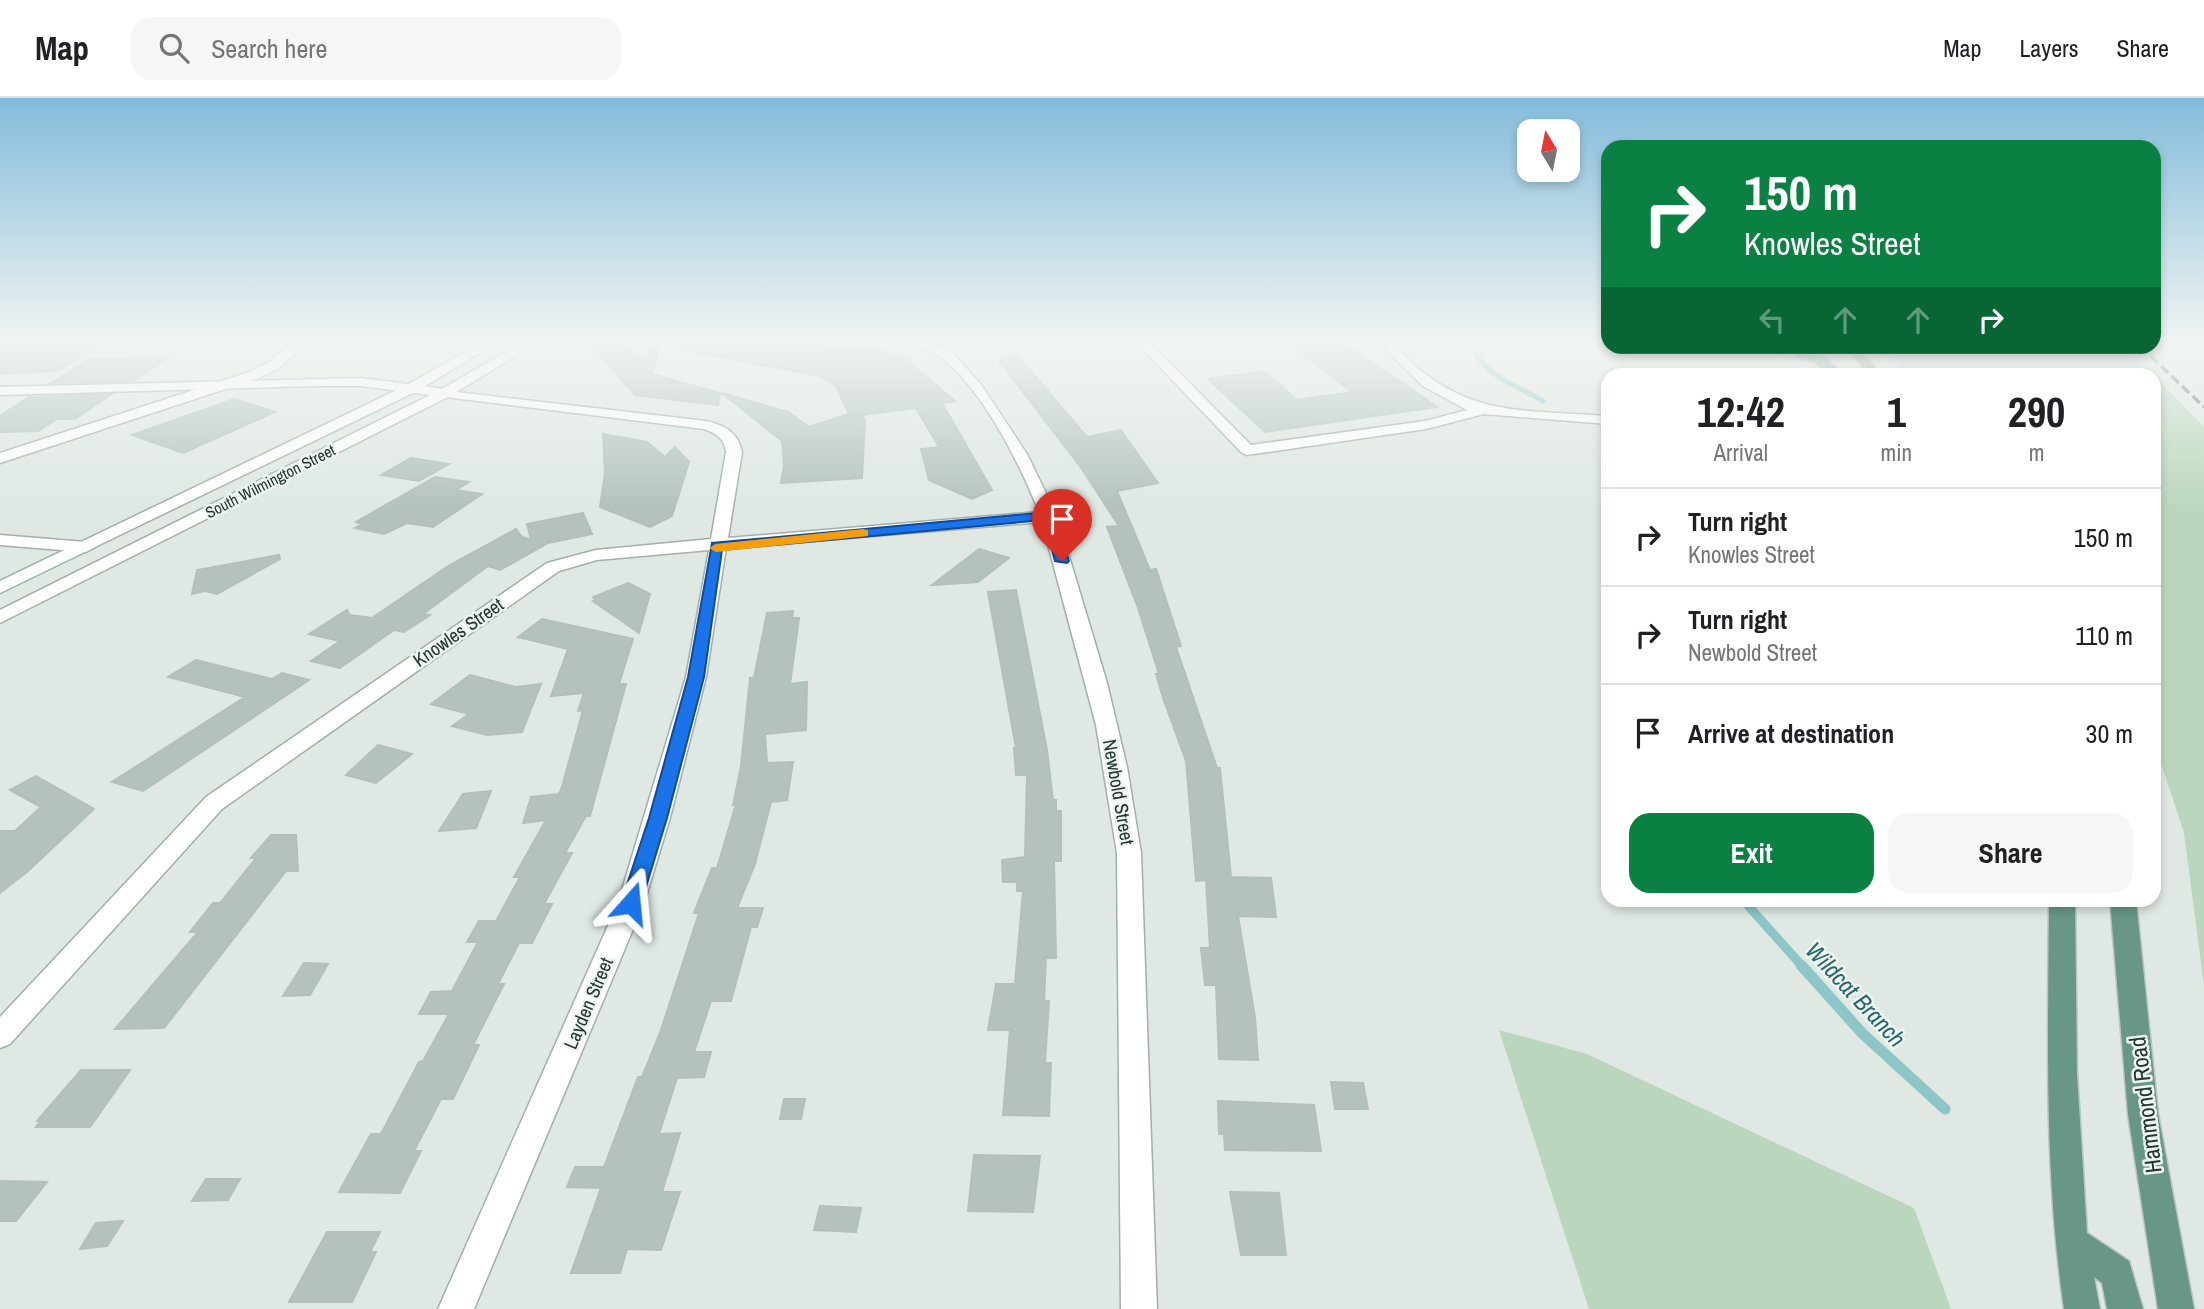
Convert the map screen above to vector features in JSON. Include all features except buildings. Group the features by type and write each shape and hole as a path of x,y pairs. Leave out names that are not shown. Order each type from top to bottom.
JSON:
{"main road":[{"path":"2062,907 2062,1074 2071,1241 2082,1309"},
{"name":"Hammond Road","path":"2124,907 2143,1114 2176,1309"},
{"path":"2071,1241 2117,1273 2125,1309"}],"street":[{"path":"0,458 187,396"},
{"name":"South Wilmington Street","path":"0,588 397,396"},
{"name":"South Wilmington Street","path":"0,617 440,396"},
{"name":"Layden Street","path":"456,1309 631,903 658,818 696,677 734,452 733,440 721,429 466,396"},
{"name":"Newbold Street","path":"979,396 1036,482 1049,516 1122,789 1129,853 1139,1309"},
{"path":"1194,396 1247,450 1426,425 1483,410 1601,419"},
{"path":"1452,396 1483,410"},
{"name":"Knowles Street","path":"0,1036 214,803 520,587 553,567 596,555 1049,516"},
{"path":"0,540 86,547"}],"green space":[{"path":"2161,396 2174,396 2204,427 2204,986 2184,833 2161,763"},
{"path":"1499,1030 1587,1054 1914,1208 1951,1309 1589,1309"}],"waterway":[{"name":"Wildcat Branch","path":"1533,396 1543,401"},
{"name":"Wildcat Branch","path":"1749,907 1803,967"},
{"name":"Wildcat Branch","path":"1801,965 1862,1033 1945,1109"}],"railway":[{"path":"2192,396 2204,407"}],"slow traffic":[{"path":"716,548 863,533"}],"route":[{"path":"631,903 658,818 696,677 716,546 1049,516 1062,561"}]}
